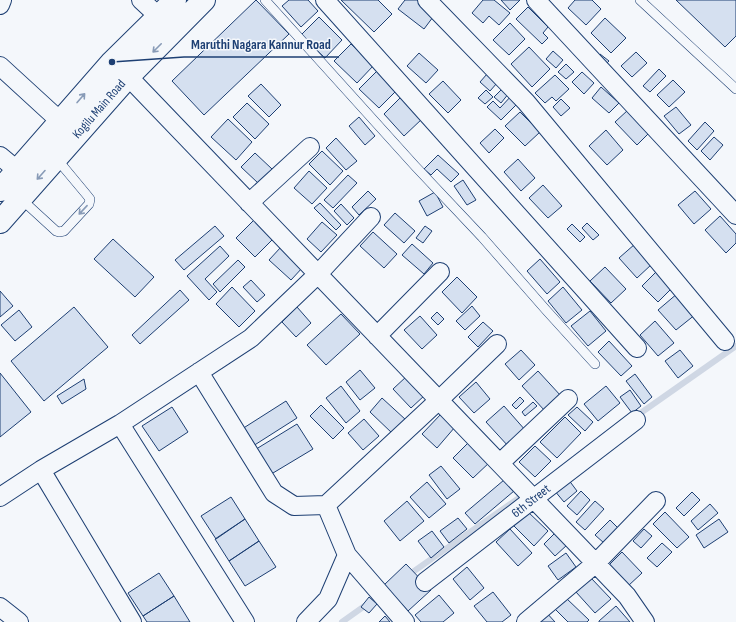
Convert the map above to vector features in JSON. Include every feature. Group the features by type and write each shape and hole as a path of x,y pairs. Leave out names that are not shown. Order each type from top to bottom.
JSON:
{"main road":[{"name":"Kogilu Main Road","path":"167,23 175,0"},
{"name":"Kogilu Main Road","path":"0,190 60,121 121,69 167,23 204,0"},
{"name":"Kogilu Main Road","path":"0,222 56,158 121,69"}],"street":[{"path":"0,6 2,0"},
{"path":"141,0 167,23"},
{"path":"325,0 637,348"},
{"path":"427,0 526,102 725,341"},
{"path":"536,0 736,215"},
{"path":"0,66 60,121"},
{"path":"121,69 596,563 627,596 645,622"},
{"path":"250,203 310,146"},
{"path":"0,156 18,171"},
{"path":"0,497 41,470 120,424 251,338 318,274 371,217"},
{"path":"377,336 440,272"},
{"path":"199,372 274,493 294,506 326,505 497,344"},
{"path":"500,464 568,399"},
{"name":"6th Street","path":"425,582 636,420"},
{"path":"120,424 245,622"},
{"path":"41,470 132,622"},
{"path":"526,622 596,563 656,501"},
{"path":"326,505 347,555 405,622"},
{"path":"306,622 328,599 347,555"},
{"path":"0,607 19,622"}],"lane":[{"path":"265,0 415,166 482,237 595,364"},
{"path":"640,0 736,89"},
{"path":"20,198 56,231 59,232 64,231 89,204 90,200 86,194 56,158"}],"building":[{"path":"256,0 289,34 204,115 172,81"},
{"path":"289,0 308,0 318,11 301,27 282,6"},
{"path":"341,0 378,0 392,14 374,32"},
{"path":"405,0 419,0 436,13 424,29 398,9"},
{"path":"483,0 494,0 510,13 499,25 489,16 483,23 472,13"},
{"path":"501,0 520,0 510,10"},
{"path":"575,0 592,0 601,9 586,25 568,8"},
{"path":"676,0 736,0 736,36 725,47"},
{"path":"528,7 548,27 543,33 548,38 542,44 516,19"},
{"path":"319,17 342,40 325,58 301,35"},
{"path":"605,18 626,38 611,53 591,33"},
{"path":"510,23 525,39 509,55 493,40"},
{"path":"351,44 374,65 357,83 334,61"},
{"path":"529,47 550,69 532,87 511,64"},
{"path":"553,51 563,60 556,68 546,59"},
{"path":"636,52 647,63 632,77 621,66"},
{"path":"419,53 438,70 426,83 407,66"},
{"path":"600,54 609,61 604,66 596,59"},
{"path":"566,64 574,72 566,79 558,72"},
{"path":"659,69 666,76 650,92 643,86"},
{"path":"378,70 398,89 379,108 359,89"},
{"path":"582,72 594,83 584,94 572,82"},
{"path":"487,74 497,83 490,91 480,82"},
{"path":"555,75 569,89 556,101 552,97 545,103 535,93"},
{"path":"673,80 685,92 669,107 657,95"},
{"path":"443,81 461,100 448,113 429,94"},
{"path":"261,84 281,105 269,117 248,96"},
{"path":"601,87 619,103 609,113 592,98"},
{"path":"503,88 509,93 501,103 494,97"},
{"path":"486,90 493,97 485,104 478,98"},
{"path":"513,94 520,101 501,120 487,107 493,101 500,108"},
{"path":"402,96 423,118 404,136 384,114"},
{"path":"561,99 570,108 561,116 553,107"},
{"path":"247,103 269,124 255,139 233,117"},
{"path":"676,107 691,125 679,134 664,116"},
{"path":"628,110 650,132 637,145 615,122"},
{"path":"520,112 540,132 525,146 505,126"},
{"path":"359,117 375,136 365,145 349,126"},
{"path":"228,119 252,142 236,160 211,137"},
{"path":"705,122 714,131 697,150 688,141"},
{"path":"495,129 504,138 489,153 480,143"},
{"path":"606,130 623,150 607,165 589,146"},
{"path":"714,137 723,145 710,160 701,151"},
{"path":"336,138 357,161 346,170 326,148"},
{"path":"322,151 343,171 330,185 309,164"},
{"path":"255,153 272,169 258,183 241,167"},
{"path":"438,155 459,174 451,182 437,169 431,175 424,169"},
{"path":"518,159 535,178 521,191 504,172"},
{"path":"309,171 327,188 312,204 294,188"},
{"path":"348,175 357,183 333,208 324,200"},
{"path":"463,180 476,200 467,205 454,186"},
{"path":"543,185 562,206 548,218 529,198"},
{"path":"368,191 376,199 359,215 352,207"},
{"path":"695,191 711,209 694,224 678,205"},
{"path":"435,192 443,207 427,216 419,201"},
{"path":"320,203 341,225 336,230 314,208"},
{"path":"341,204 354,218 347,225 334,211"},
{"path":"395,213 415,231 404,243 384,225"},
{"path":"720,216 736,234 736,243 726,253 705,230"},
{"path":"254,220 273,239 255,257 236,238"},
{"path":"322,222 337,235 321,252 307,239"},
{"path":"587,223 599,235 593,240 582,228"},
{"path":"572,224 585,237 580,242 567,229"},
{"path":"215,226 224,236 184,270 175,260"},
{"path":"425,226 432,231 423,243 416,238"},
{"path":"373,232 397,254 384,268 360,246"},
{"path":"113,239 154,277 135,297 94,259"},
{"path":"412,244 433,263 424,274 402,255"},
{"path":"635,244 652,264 637,278 619,258"},
{"path":"220,246 229,256 205,279 217,292 209,300 187,276"},
{"path":"281,247 303,267 291,280 269,260"},
{"path":"540,259 560,282 547,294 527,271"},
{"path":"238,260 245,267 220,292 213,284"},
{"path":"605,267 626,289 611,303 590,281"},
{"path":"656,272 672,288 658,302 642,286"},
{"path":"457,277 477,297 462,313 442,292"},
{"path":"251,280 265,295 257,302 243,287"},
{"path":"232,287 255,311 239,327 216,304"},
{"path":"563,287 582,310 566,323 548,301"},
{"path":"180,290 189,300 140,344 132,335"},
{"path":"0,291 13,306 0,317"},
{"path":"678,293 696,314 676,330 658,310"},
{"path":"472,306 480,316 465,330 456,321"},
{"path":"74,307 108,347 44,401 11,361"},
{"path":"297,307 311,323 296,337 282,322"},
{"path":"19,310 32,327 15,341 1,325"},
{"path":"590,311 606,331 588,346 571,326"},
{"path":"437,312 444,319 438,325 431,318"},
{"path":"341,314 360,334 326,365 307,345"},
{"path":"420,316 437,335 422,349 404,330"},
{"path":"655,321 674,343 658,356 640,335"},
{"path":"483,322 493,331 478,347 468,337"},
{"path":"609,341 632,366 621,376 598,352"},
{"path":"521,350 535,365 519,380 505,364"},
{"path":"680,350 693,366 678,378 665,361"},
{"path":"360,370 375,388 360,400 346,382"},
{"path":"538,371 561,396 545,411 522,386"},
{"path":"0,373 31,412 0,437"},
{"path":"635,374 652,397 644,404 626,381"},
{"path":"407,376 425,395 411,408 393,389"},
{"path":"84,379 86,389 62,404 57,396"},
{"path":"476,382 490,399 474,413 459,397"},
{"path":"341,386 360,411 346,423 326,398"},
{"path":"606,386 620,403 598,421 584,404"},
{"path":"630,390 641,406 632,413 620,397"},
{"path":"520,397 524,401 516,409 512,405"},
{"path":"382,398 406,420 393,434 370,412"},
{"path":"286,401 297,418 253,446 242,429"},
{"path":"533,402 537,406 525,416 522,412"},
{"path":"321,405 344,428 333,439 310,416"},
{"path":"504,406 526,431 509,447 486,422"},
{"path":"172,407 188,432 159,451 142,426"},
{"path":"577,407 593,422 585,431 568,415"},
{"path":"441,414 455,427 437,448 422,434"},
{"path":"565,417 581,433 557,458 540,442"},
{"path":"364,419 379,436 363,450 348,433"},
{"path":"297,424 313,449 268,476 253,451"},
{"path":"471,440 491,461 473,478 453,458"},
{"path":"535,446 551,461 535,477 519,462"},
{"path":"441,466 460,489 447,499 429,475"},
{"path":"568,479 577,491 564,502 554,490"},
{"path":"504,480 514,491 475,524 465,513"},
{"path":"427,482 446,504 429,518 410,497"},
{"path":"581,491 590,500 577,515 567,506"},
{"path":"692,492 700,500 684,516 676,508"},
{"path":"231,497 245,519 216,539 201,516"},
{"path":"407,501 424,521 400,541 384,521"},
{"path":"595,501 604,509 585,530 576,522"},
{"path":"710,504 718,513 698,530 691,521"},
{"path":"527,511 548,531 534,546 513,525"},
{"path":"665,512 689,537 677,548 653,524"},
{"path":"458,518 467,529 449,543 440,531"},
{"path":"245,519 259,541 229,561 215,539"},
{"path":"719,519 728,532 704,548 696,535"},
{"path":"610,520 618,528 604,543 595,535"},
{"path":"510,529 532,553 518,566 496,542"},
{"path":"644,529 652,536 641,548 633,541"},
{"path":"432,531 444,547 431,558 418,541"},
{"path":"555,533 567,545 555,556 544,544"},
{"path":"259,541 276,567 245,586 229,561"},
{"path":"662,543 672,552 657,567 647,558"},
{"path":"622,552 642,573 628,586 609,565"},
{"path":"566,553 576,567 558,580 548,566"},
{"path":"406,564 431,590 408,611 384,585"},
{"path":"467,567 484,588 470,600 453,579"},
{"path":"159,573 174,596 143,616 128,593"},
{"path":"591,578 611,599 595,613 576,592"},
{"path":"493,592 511,615 502,622 487,622 474,606"},
{"path":"439,595 454,613 443,622 421,622 415,615"},
{"path":"174,596 190,622 147,622 143,616"},
{"path":"369,597 377,604 369,613 361,607"},
{"path":"566,598 589,620 587,622 568,622 555,609"},
{"path":"616,606 630,622 599,622 599,621"},
{"path":"545,611 555,622 534,622"},
{"path":"385,616 390,622 379,622"}],"waterway":[{"path":"635,417 736,346"},
{"path":"407,576 526,493"},
{"path":"342,622 380,595"}],"place":[{"name":"Maruthi Nagara Kannur Road","path":"112,62"}]}
